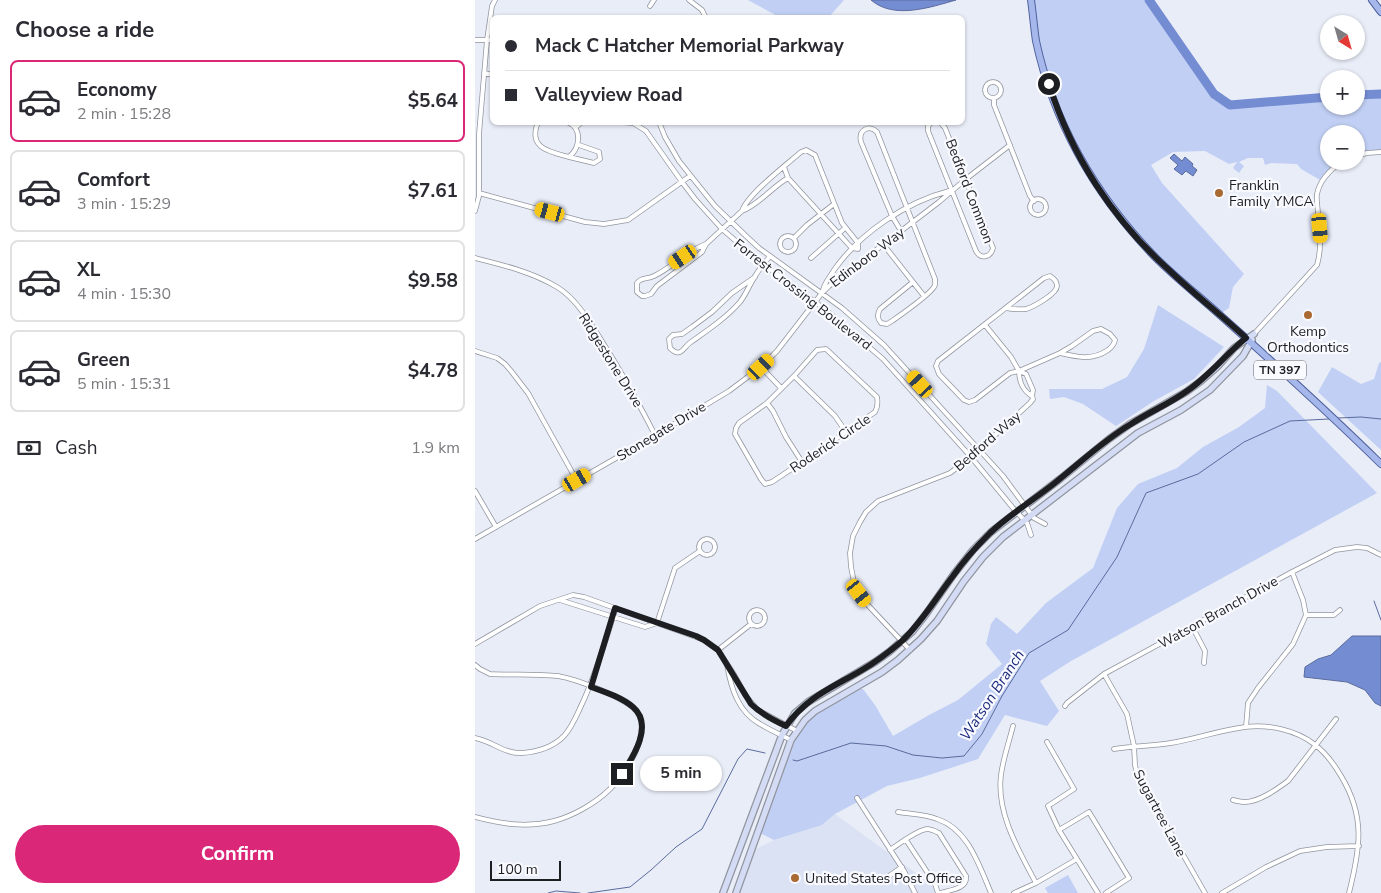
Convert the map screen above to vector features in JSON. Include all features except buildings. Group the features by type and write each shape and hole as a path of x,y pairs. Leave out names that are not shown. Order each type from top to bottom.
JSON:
{"main road":[{"name":"TN 397","path":"1031,0 1036,40 1053,98 1071,141 1094,182 1122,220 1168,270 1309,396 1381,464"},
{"path":"1372,0 1381,12"},
{"path":"736,893 791,740 805,720 815,711 882,672 910,650 937,621 983,557 1003,537 1138,433 1181,410 1210,390 1243,356 1248,341 1254,334"},
{"path":"723,893 781,735 795,713 808,702 875,662 902,641 926,614 973,550 991,532 1109,438 1186,392 1217,367 1234,348 1248,341"}],"street":[{"path":"491,15 495,0"},
{"path":"650,6 654,0"},
{"path":"689,0 702,10 704,15"},
{"path":"475,211 479,193 479,134 490,20"},
{"path":"475,40 487,40"},
{"path":"484,74 490,75"},
{"path":"990,82 996,83 1001,89 999,96 994,99 986,96 984,91 990,82"},
{"path":"994,99 994,105 1030,196 1034,201"},
{"path":"537,125 536,137 544,150 594,163 600,159 599,152 579,145"},
{"path":"569,157 579,145 576,127 578,125"},
{"name":"Forrest Crossing Boulevard","path":"637,125 646,130 695,199 722,229 764,265 847,327 883,359 1027,523 1031,535"},
{"name":"Forrest Crossing Boulevard","path":"660,125 672,149 690,176 715,206 770,256 822,292 884,345 1003,476 1031,515 1045,524"},
{"name":"Bedford Common","path":"929,125 928,131 976,252 979,256 988,256 993,248 942,125"},
{"path":"901,231 891,216 861,142 860,136 865,128 874,129 877,132 935,280 933,289 887,324 881,323 877,314 879,309 913,282"},
{"name":"Edinboro Way","path":"822,292 1010,145"},
{"path":"742,211 755,193 801,152 806,150 815,155 834,204 845,228 858,243 858,250"},
{"path":"1365,154 1381,152"},
{"path":"784,167 788,178 853,248 858,250 865,258"},
{"path":"1254,334 1317,265 1321,244 1317,195 1322,181 1330,170"},
{"path":"479,193 585,222 604,224 628,220 690,176"},
{"path":"706,244 697,247 651,278 643,278 638,281 636,286 637,292 642,296 651,294 657,286 702,252 706,244 742,211 756,203 781,181 788,178"},
{"name":"Edinboro Way","path":"822,292 825,283 849,251 891,216 907,207 951,190"},
{"path":"1039,200 1043,202 1045,208 1043,213 1036,215 1032,212 1030,207 1034,201 1039,200"},
{"path":"794,238 834,204"},
{"path":"811,258 845,228"},
{"path":"784,236 794,238 796,243 792,250 784,251 780,242 784,236"},
{"path":"883,244 924,296"},
{"path":"755,277 684,332 671,337 668,342 670,348 675,352 681,352 687,344 725,315 740,301 770,256"},
{"name":"Ridgestone Drive","path":"475,258 520,270 558,288 570,298 588,318 623,376 655,436"},
{"path":"1006,308 1026,309 1038,305 1055,290 1057,284 1050,276 1044,278 938,361 936,366 939,374 964,400 969,402 975,400 1010,373 1060,353 1097,330 1110,334 1115,340 1113,346 1096,357 1074,357 1060,353"},
{"path":"651,278 657,286"},
{"name":"Stonegate Drive","path":"475,539 655,436 729,391 761,367 787,339 822,292"},
{"path":"717,307 725,315"},
{"path":"985,324 1019,371 1026,374 1033,390 1032,396"},
{"path":"684,332 691,342"},
{"name":"Roderick Circle","path":"826,349 877,397 878,406 875,412 847,432 772,482 765,484 735,431 739,424 767,402 781,388 817,350 826,349"},
{"path":"475,351 497,358 511,371 527,393 577,480"},
{"path":"761,367 781,388"},
{"name":"Bedford Way","path":"910,650 865,602 857,589 851,568 853,536 859,522 878,501 950,473 971,457 1030,403 1033,399 1032,396 1026,392 1019,378 1019,371"},
{"path":"794,376 835,416 847,432"},
{"path":"767,402 802,462"},
{"path":"475,491 496,527"},
{"path":"708,539 713,542 715,547 711,554 704,555 700,551 699,546 703,540 708,539"},
{"name":"Watson Branch Drive","path":"1065,706 1104,674 1335,550 1357,547 1367,548 1381,555"},
{"path":"557,600 613,616 645,628 657,623 675,568 700,551"},
{"path":"1247,727 1248,703 1252,695 1293,644 1305,615 1303,600 1292,572"},
{"path":"475,644 540,606 573,595 584,597 704,640 718,650 751,704 765,715 797,731"},
{"path":"475,738 506,751 521,753 551,746 563,737 572,726 591,687 615,608"},
{"path":"758,610 763,613 765,620 762,625 751,624 749,619 752,612 758,610"},
{"path":"1305,615 1334,614 1340,610"},
{"path":"718,650 751,624"},
{"path":"1192,626 1205,651 1205,663"},
{"path":"726,663 737,700 743,710 759,724 791,740"},
{"path":"475,664 479,669 490,674 559,676 591,687 633,706 639,714 642,728 636,752 622,774 609,790 576,812 555,821 532,826 475,817"},
{"name":"Sugartree Lane","path":"1104,674 1127,714 1134,746 1137,774 1205,893"},
{"path":"1233,800 1245,802 1257,799 1276,790 1288,781 1336,719"},
{"path":"1013,726 1001,775 1001,792 1011,836 1036,883"},
{"path":"1114,748 1169,744 1247,727 1286,730 1315,744 1332,762 1349,789 1359,821 1359,846 1349,893"},
{"path":"1047,742 1074,789 1048,806 1059,830 1098,893"},
{"path":"857,798 909,878 915,893"},
{"path":"897,812 936,818 952,826 963,837 991,893"},
{"path":"1059,830 1089,812 1129,878 1105,893"},
{"path":"891,850 906,840 926,829 934,830 939,833 967,880 963,886 939,893 906,840"},
{"path":"1222,893 1266,867 1301,851 1327,847 1359,846"},
{"path":"1014,893 1036,883 1077,859"},
{"path":"889,876 902,868"}],"shaded area":[{"path":"748,0 844,0 831,15 775,15"},
{"path":"1031,0 1149,0 1214,94 1230,105 1320,98 1320,115 1365,115 1365,95 1381,94 1381,152 1365,155 1365,125 1320,125 1320,170 1334,170 1322,181 1301,169 1297,164 1271,163 1265,165 1263,158 1248,158 1239,162 1244,166 1239,173 1233,168 1237,162 1229,164 1205,151 1173,152 1151,165 1162,183 1244,274 1233,287 1229,308 1220,314 1145,246 1083,163 1044,69"},
{"path":"1158,305 1224,347 1194,379 1154,401 1116,426 1083,404 1064,397 1050,399 1049,389 1102,389 1127,377 1144,349"},
{"path":"1381,362 1381,450 1318,392 1332,367 1361,384 1374,379"},
{"path":"1267,385 1277,391 1377,493 1071,661 1040,681 1059,711 1047,726 1005,715 978,759 920,778 887,786 835,814 822,825 774,840 758,832 791,740 805,720 854,689 863,689 875,705 893,736 958,700 1002,664 986,644 991,624 996,617 1017,634 1046,603 1093,568 1117,508 1138,484 1177,468 1203,447 1239,427 1265,408"},
{"path":"835,814 943,893 736,893 750,852 774,840 822,825"},
{"path":"1068,875 1078,893 1048,893 1045,888"}],"water":[{"path":"871,0 956,0 924,8 901,11 880,6"},
{"path":"1174,154 1182,161 1185,157 1193,164 1192,166 1197,170 1193,176 1186,171 1182,175 1174,169 1178,165 1170,158"},
{"path":"1352,636 1381,636 1381,706 1375,703 1365,690 1347,682 1304,677 1305,667 1318,659 1331,655"}],"waterway":[{"path":"1149,0 1214,94 1230,105 1320,98"},
{"path":"1365,95 1381,94"},
{"name":"Watson Branch","path":"1338,418 1361,417 1381,419"},
{"name":"Watson Branch","path":"793,760 797,761 851,743 886,746 913,755 942,758 964,756 982,734 1002,696 1029,653 1068,630 1117,557 1146,493 1198,474 1244,442 1290,421 1329,419"},
{"path":"1374,601 1381,620"},
{"name":"Watson Branch","path":"588,893 630,887 676,847 702,829 738,759 747,749 765,753"},
{"name":"Watson Branch","path":"548,893 556,891 580,893"}],"place":[{"name":"Franklin Family YMCA","path":"1219,193"},
{"name":"Kemp Orthodontics","path":"1308,315"},
{"name":"United States Post Office","path":"795,878"}],"route":[{"path":"622,774 636,752 641,735 642,728 639,714 633,706 591,687 615,608 696,636 712,645 718,650 751,704 765,715 786,726 795,713 808,702 875,662 902,641 926,614 973,550 991,532 1060,479 1109,438 1201,381 1246,338 1168,270 1107,201 1071,141 1049,84"}]}
